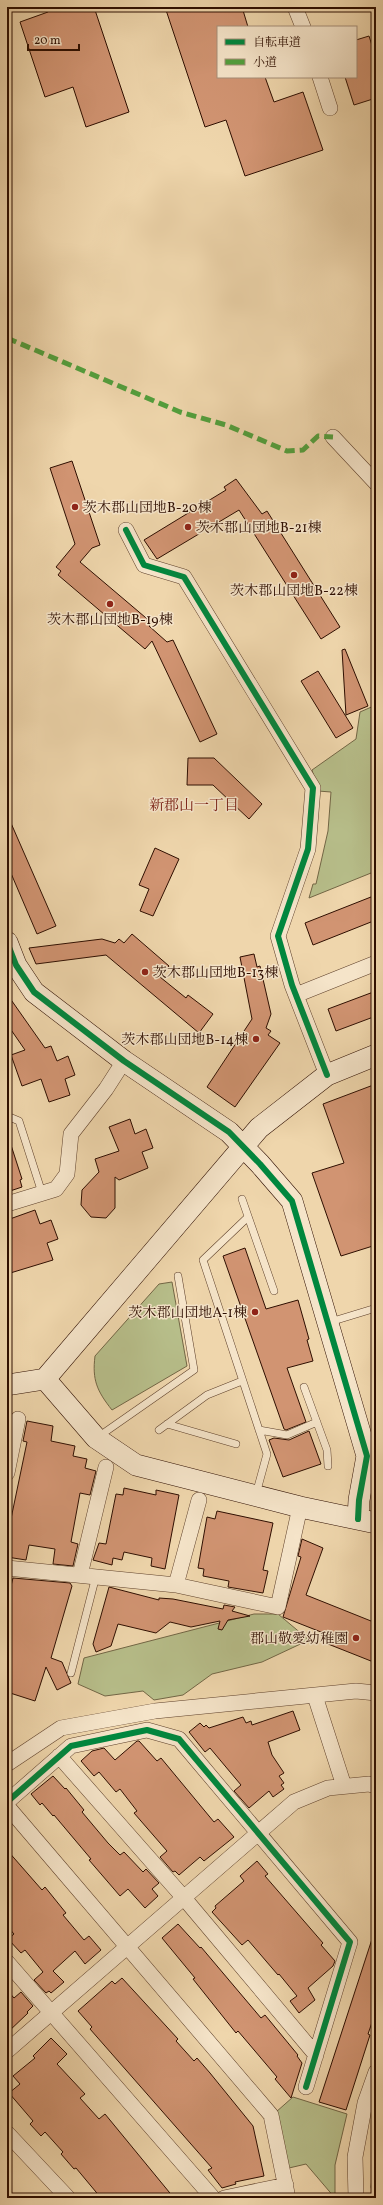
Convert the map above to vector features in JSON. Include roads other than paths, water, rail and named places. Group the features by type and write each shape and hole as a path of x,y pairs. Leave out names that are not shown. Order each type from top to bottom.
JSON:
{"street":[{"path":"295,7 303,26"},
{"path":"320,78 330,108"},
{"path":"333,437 376,483"},
{"path":"126,530 144,565 184,577 313,788 308,849 278,936 296,995 327,1076"},
{"path":"7,942 16,965 34,992 124,1061 229,1132 260,1164 292,1201 367,1456 359,1500 367,1521"},
{"path":"296,995 376,962"},
{"path":"7,1386 46,1379 259,1128 327,1076 376,1055"},
{"path":"7,1204 56,1189 67,1174 71,1134 106,1089 124,1061"},
{"path":"46,1379 96,1438 136,1465 300,1507 367,1521"},
{"path":"7,1472 18,1419"},
{"path":"80,1574 106,1467"},
{"path":"176,1584 199,1500"},
{"path":"7,1568 176,1584 278,1607 300,1507"},
{"path":"7,1764 62,1728 155,1711 356,1691 376,1693"},
{"path":"315,1696 344,1786"},
{"path":"7,1802 71,1746 147,1730 180,1739 350,1942 306,2087"},
{"path":"59,1756 184,1898 316,2055"},
{"path":"7,2051 294,1802 328,1788 369,1784 376,1786"},
{"path":"7,1806 271,2115 287,2192 224,2198"},
{"path":"7,1962 213,2198"},
{"path":"356,2198 355,2157 365,2102 376,2072"},
{"path":"7,2133 68,2198"}],"lane":[{"path":"7,1116 19,1121 42,1193"},
{"path":"242,1200 274,1291"},
{"path":"248,1217 203,1260 267,1454 256,1495"},
{"path":"96,1438 194,1370 178,1276"},
{"path":"328,1323 376,1308"},
{"path":"159,1430 207,1395 242,1381"},
{"path":"304,1388 327,1450 328,1466"},
{"path":"259,1430 287,1435 317,1422"},
{"path":"167,1424 236,1444"},
{"path":"71,1673 96,1576"}],"place":[{"name":"茨木郡山団地B-20棟","path":"75,507"},
{"name":"茨木郡山団地B-21棟","path":"188,527"},
{"name":"茨木郡山団地B-22棟","path":"294,575"},
{"name":"茨木郡山団地B-19棟","path":"110,604"},
{"name":"茨木郡山団地B-13棟","path":"145,972"},
{"name":"茨木郡山団地B-14棟","path":"256,1039"},
{"name":"茨木郡山団地A-1棟","path":"255,1312"},
{"name":"郡山敬愛幼稚園","path":"356,1638"}],"district":[{"name":"新郡山一丁目","path":"194,805"}]}
